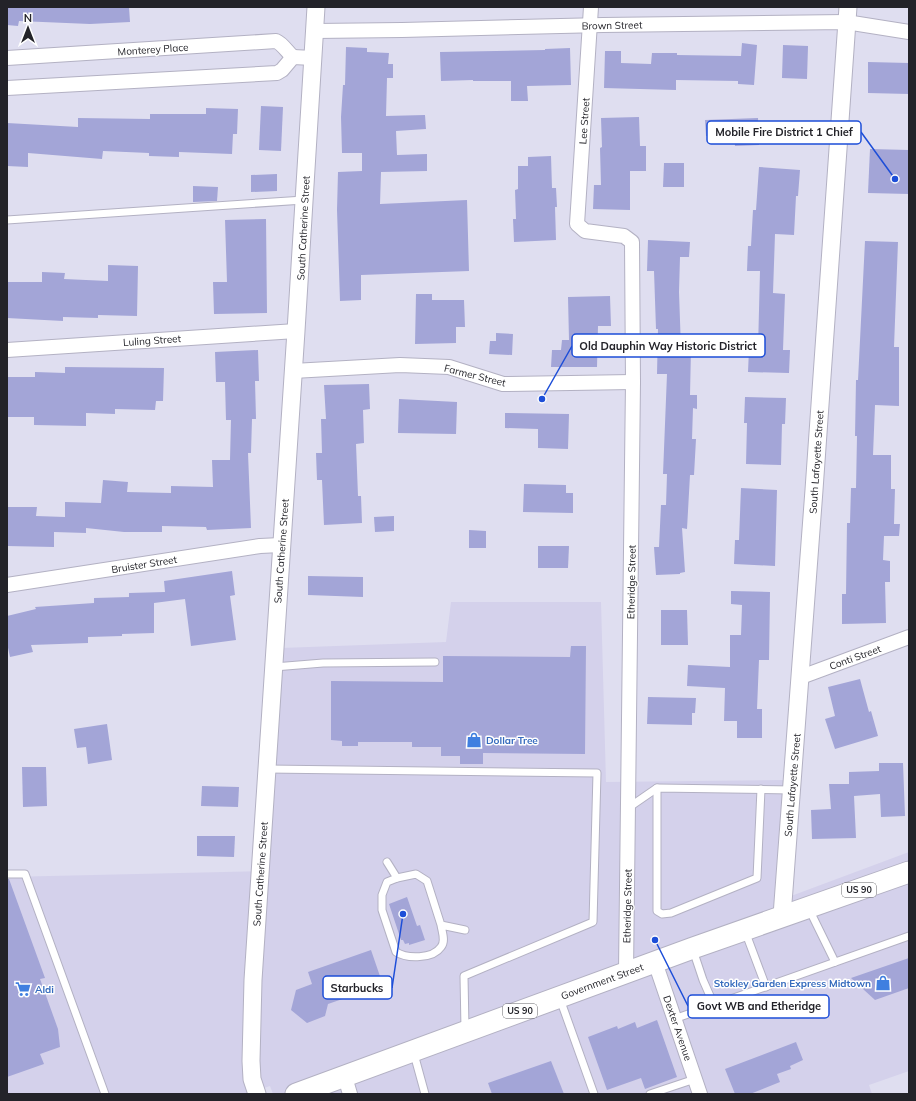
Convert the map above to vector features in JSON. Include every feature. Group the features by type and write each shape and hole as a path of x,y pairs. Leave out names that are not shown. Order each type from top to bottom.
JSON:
{"main road":[{"name":"Government Street","path":"296,1094 347,1085 413,1052 692,948 909,872"}],"street":[{"name":"South Catherine Street","path":"257,1094 252,1079 251,1054 253,980 316,7"},
{"name":"Lee Street","path":"585,231 577,224 591,7"},
{"name":"Brown Street","path":"314,31 590,25 847,15 909,32"},
{"name":"South Lafayette Street","path":"782,916 801,677 847,15"},
{"name":"Monterey Place","path":"7,58 276,41 281,44 293,57"},
{"path":"7,88 277,73 282,70 293,57 313,58"},
{"name":"Etheridge Street","path":"585,231 624,236 632,242 633,382 626,972"},
{"name":"Luling Street","path":"7,350 296,331"},
{"name":"Farmer Street","path":"293,371 400,364 449,367 466,371 503,384 633,382"},
{"name":"Bruister Street","path":"7,585 260,546 281,545"},
{"name":"Conti Street","path":"801,677 909,637"},
{"name":"Dexter Avenue","path":"655,962 700,1094"}],"lane":[{"path":"7,220 304,200"},
{"path":"273,667 323,662 435,662"},
{"path":"267,769 596,773 593,922 464,976 466,1032"},
{"path":"657,788 657,911 662,914 671,913 757,878 761,789"},
{"path":"628,808 657,788 792,790"},
{"path":"387,862 397,878"},
{"path":"7,874 25,874 105,1094"},
{"path":"416,874 427,881 441,925 444,938 441,947 433,953 415,957 402,956 396,952 382,910 382,895 387,882 416,874"},
{"path":"808,907 835,962"},
{"path":"441,925 465,930"},
{"path":"745,929 766,987"},
{"path":"674,1019 909,936"},
{"path":"692,948 703,980 714,1005"},
{"path":"559,997 594,1094"},
{"path":"413,1052 425,1094"},
{"path":"650,1094 695,1079"}],"shaded area":[{"path":"451,602 601,602 606,782 784,780 775,902 909,852 909,1071 869,1085 872,1094 273,1094 270,1086 247,1094 7,1094 7,877 267,871 281,648 446,642"}],"building":[{"path":"7,7 129,7 130,22 90,24 19,21 18,26 7,25"},
{"path":"742,43 757,45 754,85 738,84 738,81 676,80 676,90 604,88 605,51 621,51 621,63 651,64 652,53 741,56"},
{"path":"783,45 808,46 807,79 782,78"},
{"path":"346,47 367,48 367,52 389,53 388,64 393,64 393,78 387,78 386,116 425,115 426,129 396,131 397,155 427,154 427,171 381,172 380,204 467,200 469,271 361,275 361,300 340,301 337,210 338,172 362,171 362,153 342,153 341,117 343,85 345,85"},
{"path":"570,48 571,85 527,86 528,101 511,101 511,81 441,81 440,52 545,50"},
{"path":"868,62 909,63 909,94 868,93"},
{"path":"261,106 283,107 281,151 259,150"},
{"path":"206,108 238,109 237,134 233,134 232,154 179,152 179,157 149,156 149,153 103,151 102,159 28,153 28,167 7,166 7,123 78,127 78,118 150,119 150,114 206,114"},
{"path":"639,117 640,146 646,146 646,171 630,171 630,210 593,209 594,185 601,185 601,118"},
{"path":"758,118 759,145 735,146 734,135 706,136 705,120"},
{"path":"870,149 909,150 909,194 868,193"},
{"path":"551,156 552,188 556,188 556,240 514,242 513,219 516,219 515,190 518,189 518,166 528,166 528,157"},
{"path":"664,163 684,163 684,187 663,187"},
{"path":"759,167 800,170 798,196 796,196 794,235 775,234 773,293 785,294 783,350 790,350 789,373 748,372 749,349 758,349 760,271 747,271 748,246 751,246 753,210 756,210"},
{"path":"277,174 277,191 251,192 251,175"},
{"path":"193,186 218,187 217,201 193,202"},
{"path":"266,219 267,313 214,314 213,282 227,282 225,220"},
{"path":"648,240 690,242 689,257 680,257 679,292 681,349 691,349 690,395 697,395 697,409 693,408 692,439 696,439 694,475 690,475 687,529 682,528 685,572 680,574 656,575 654,547 659,547 661,505 666,505 667,474 663,474 667,374 657,374 658,329 656,329 654,271 647,271"},
{"path":"865,241 898,242 894,347 899,347 899,406 875,405 873,455 891,455 891,489 895,489 894,524 900,524 899,536 884,536 883,560 890,561 890,582 885,582 886,623 842,624 842,594 846,594 847,523 850,523 851,488 856,488 856,380 858,380"},
{"path":"108,265 138,266 137,316 98,315 98,318 63,317 63,321 7,318 7,282 42,282 42,272 65,273 64,279 108,281"},
{"path":"416,294 432,294 432,300 464,300 465,327 456,327 456,343 415,344"},
{"path":"610,296 611,326 598,326 597,367 551,367 552,350 561,350 562,340 569,340 568,297"},
{"path":"496,333 513,334 512,355 489,354 490,341 496,341"},
{"path":"258,350 259,381 255,381 256,419 252,419 251,453 248,453 251,528 207,530 206,527 162,526 162,532 124,532 86,528 86,533 54,532 54,547 7,546 7,507 37,507 36,516 65,517 65,502 101,503 103,480 128,482 127,492 171,493 171,486 213,487 212,460 230,460 231,420 226,420 225,382 216,382 215,352"},
{"path":"65,367 164,368 163,401 156,401 155,410 115,409 115,414 86,413 86,426 34,425 34,417 7,417 7,377 35,377 35,372 65,373"},
{"path":"369,384 370,409 363,410 364,443 356,444 358,496 361,496 362,523 324,525 322,480 317,480 316,453 322,453 321,419 326,419 324,385"},
{"path":"745,397 786,398 785,424 782,424 781,465 746,464 747,423 744,423"},
{"path":"399,399 457,402 456,434 398,433"},
{"path":"505,413 569,414 568,449 538,448 538,429 505,428"},
{"path":"524,484 566,485 566,493 573,493 573,513 523,512"},
{"path":"741,488 777,490 775,566 734,564 735,540 739,540"},
{"path":"394,516 394,531 375,532 374,517"},
{"path":"469,530 486,531 486,548 469,548"},
{"path":"538,546 569,546 568,568 538,568"},
{"path":"232,571 235,595 230,596 236,640 191,646 185,599 154,603 154,633 88,637 88,643 31,645 33,652 10,657 7,643 7,616 36,609 35,607 94,603 94,598 129,597 129,593 165,592 164,581"},
{"path":"308,576 363,577 363,597 308,595"},
{"path":"731,591 770,592 769,660 759,660 757,709 762,709 762,738 737,738 737,721 724,721 725,688 687,686 688,665 730,667 730,635 741,635 742,605 731,604"},
{"path":"661,610 687,610 688,645 661,645"},
{"path":"571,646 586,646 585,754 483,753 483,764 460,764 460,756 441,756 441,747 412,747 412,742 358,742 358,746 342,746 342,741 331,740 331,681 443,682 443,656 570,657"},
{"path":"860,679 869,712 871,711 878,736 835,749 825,719 835,716 828,687"},
{"path":"648,697 696,698 695,713 692,713 692,725 647,724"},
{"path":"107,724 112,760 88,764 86,747 77,748 74,729"},
{"path":"879,763 903,763 905,816 881,817 880,794 854,796 856,838 812,839 811,810 831,809 829,784 849,784 849,772 879,771"},
{"path":"22,767 46,767 47,806 23,807"},
{"path":"202,786 239,787 238,807 201,806"},
{"path":"197,836 235,836 234,857 197,856"},
{"name":"Aldi","path":"7,879 9,879 45,978 40,979 58,1029 60,1047 40,1054 44,1064 7,1077"},
{"path":"407,897 417,926 420,925 425,940 409,945 409,943 405,944 403,940 401,940 389,904"},
{"path":"371,950 383,985 328,1004 325,1016 307,1023 291,1010 296,990 312,984 308,972"},
{"name":"Stokley Garden Express Midtown","path":"909,958 909,988 875,1000 851,978"},
{"path":"657,1020 677,1077 645,1089 641,1078 607,1090 588,1037 617,1026 618,1029 635,1022 637,1028"},
{"path":"796,1042 803,1060 790,1066 791,1069 777,1074 780,1082 750,1094 735,1094 725,1069"},
{"path":"551,1061 564,1094 492,1094 488,1083"}],"place":[{"name":"Mobile Fire District 1 Chief","path":"895,179"},
{"name":"Old Dauphin Way Historic District","path":"542,399"},
{"name":"Dollar Tree","path":"474,740"},
{"name":"Starbucks","path":"403,914"},
{"name":"Govt WB and Etheridge","path":"655,940"},
{"name":"Stokley Garden Express Midtown","path":"883,983"},
{"name":"Aldi","path":"23,989"}]}
